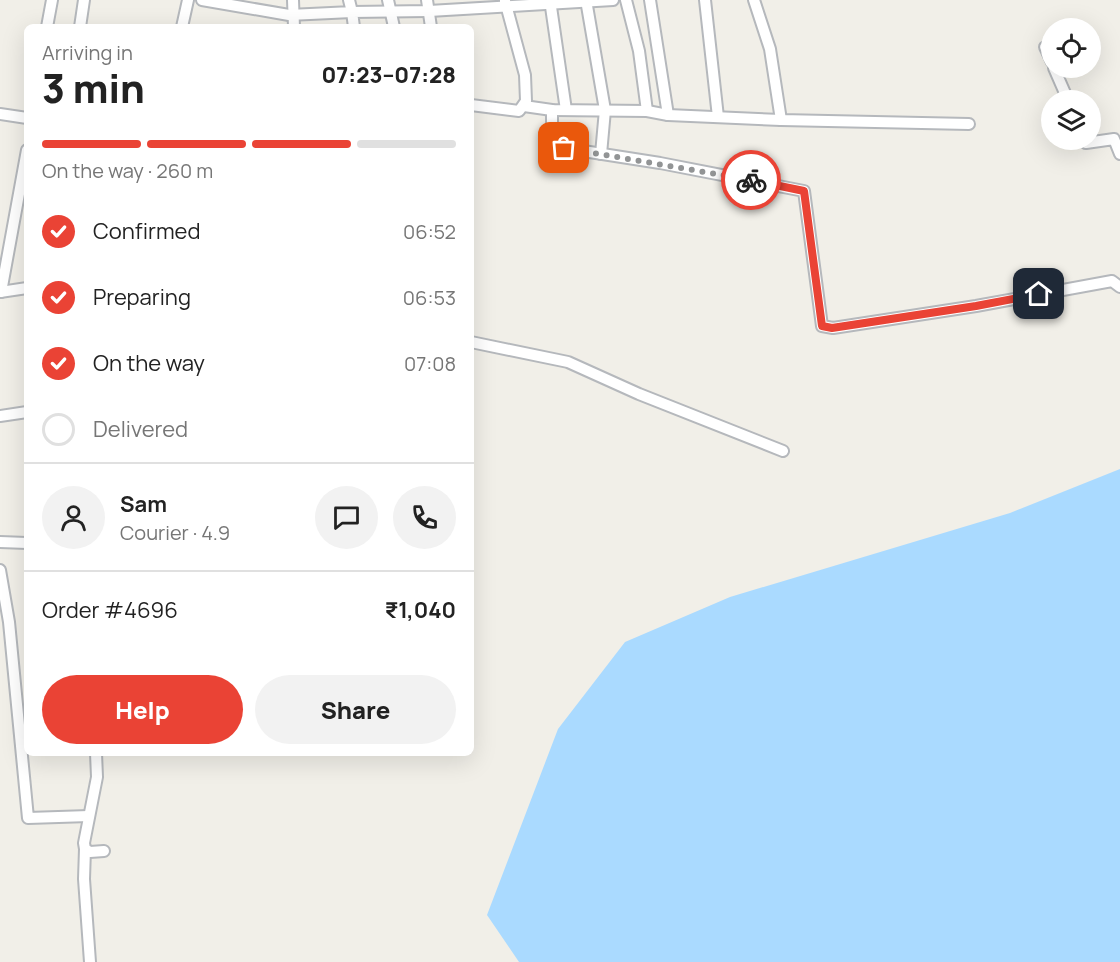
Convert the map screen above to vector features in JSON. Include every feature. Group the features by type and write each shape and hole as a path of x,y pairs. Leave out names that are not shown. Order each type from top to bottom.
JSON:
{"street":[{"path":"48,24 52,0"},
{"path":"80,24 84,0"},
{"path":"202,0 294,15 391,12 428,5 613,0"},
{"path":"293,0 294,24"},
{"path":"349,0 354,24"},
{"path":"388,0 393,24"},
{"path":"586,0 605,110 601,153"},
{"path":"626,0 639,51 646,111"},
{"path":"650,0 668,115"},
{"path":"705,0 718,117"},
{"path":"754,0 770,49 781,120"},
{"path":"182,24 184,1"},
{"path":"474,105 519,111 526,101 525,75 506,2"},
{"path":"550,2 566,110"},
{"path":"428,5 431,24"},
{"path":"524,106 552,110 646,111 668,115 781,120 969,124"},
{"path":"552,110 552,128 564,148 804,191 822,326 832,328 976,306 1112,281 1120,287"},
{"path":"0,114 24,118"},
{"path":"1101,141 1114,139 1120,154"},
{"path":"24,166 1,292 24,288"},
{"path":"474,343 568,362 639,394 783,452"},
{"path":"0,416 24,412"},
{"path":"0,542 24,543"},
{"path":"0,570 9,622 28,818 89,816"},
{"path":"90,962 84,879 84,843 98,777 96,756"},
{"path":"85,849 90,852 104,851"}],"water":[{"path":"1120,469 1120,962 519,962 487,915 558,729 625,642 730,597 1010,513"}],"way so far":[{"path":"564,148 751,180"}],"route":[{"path":"751,180 804,191 822,326 832,328 1039,294"}]}
